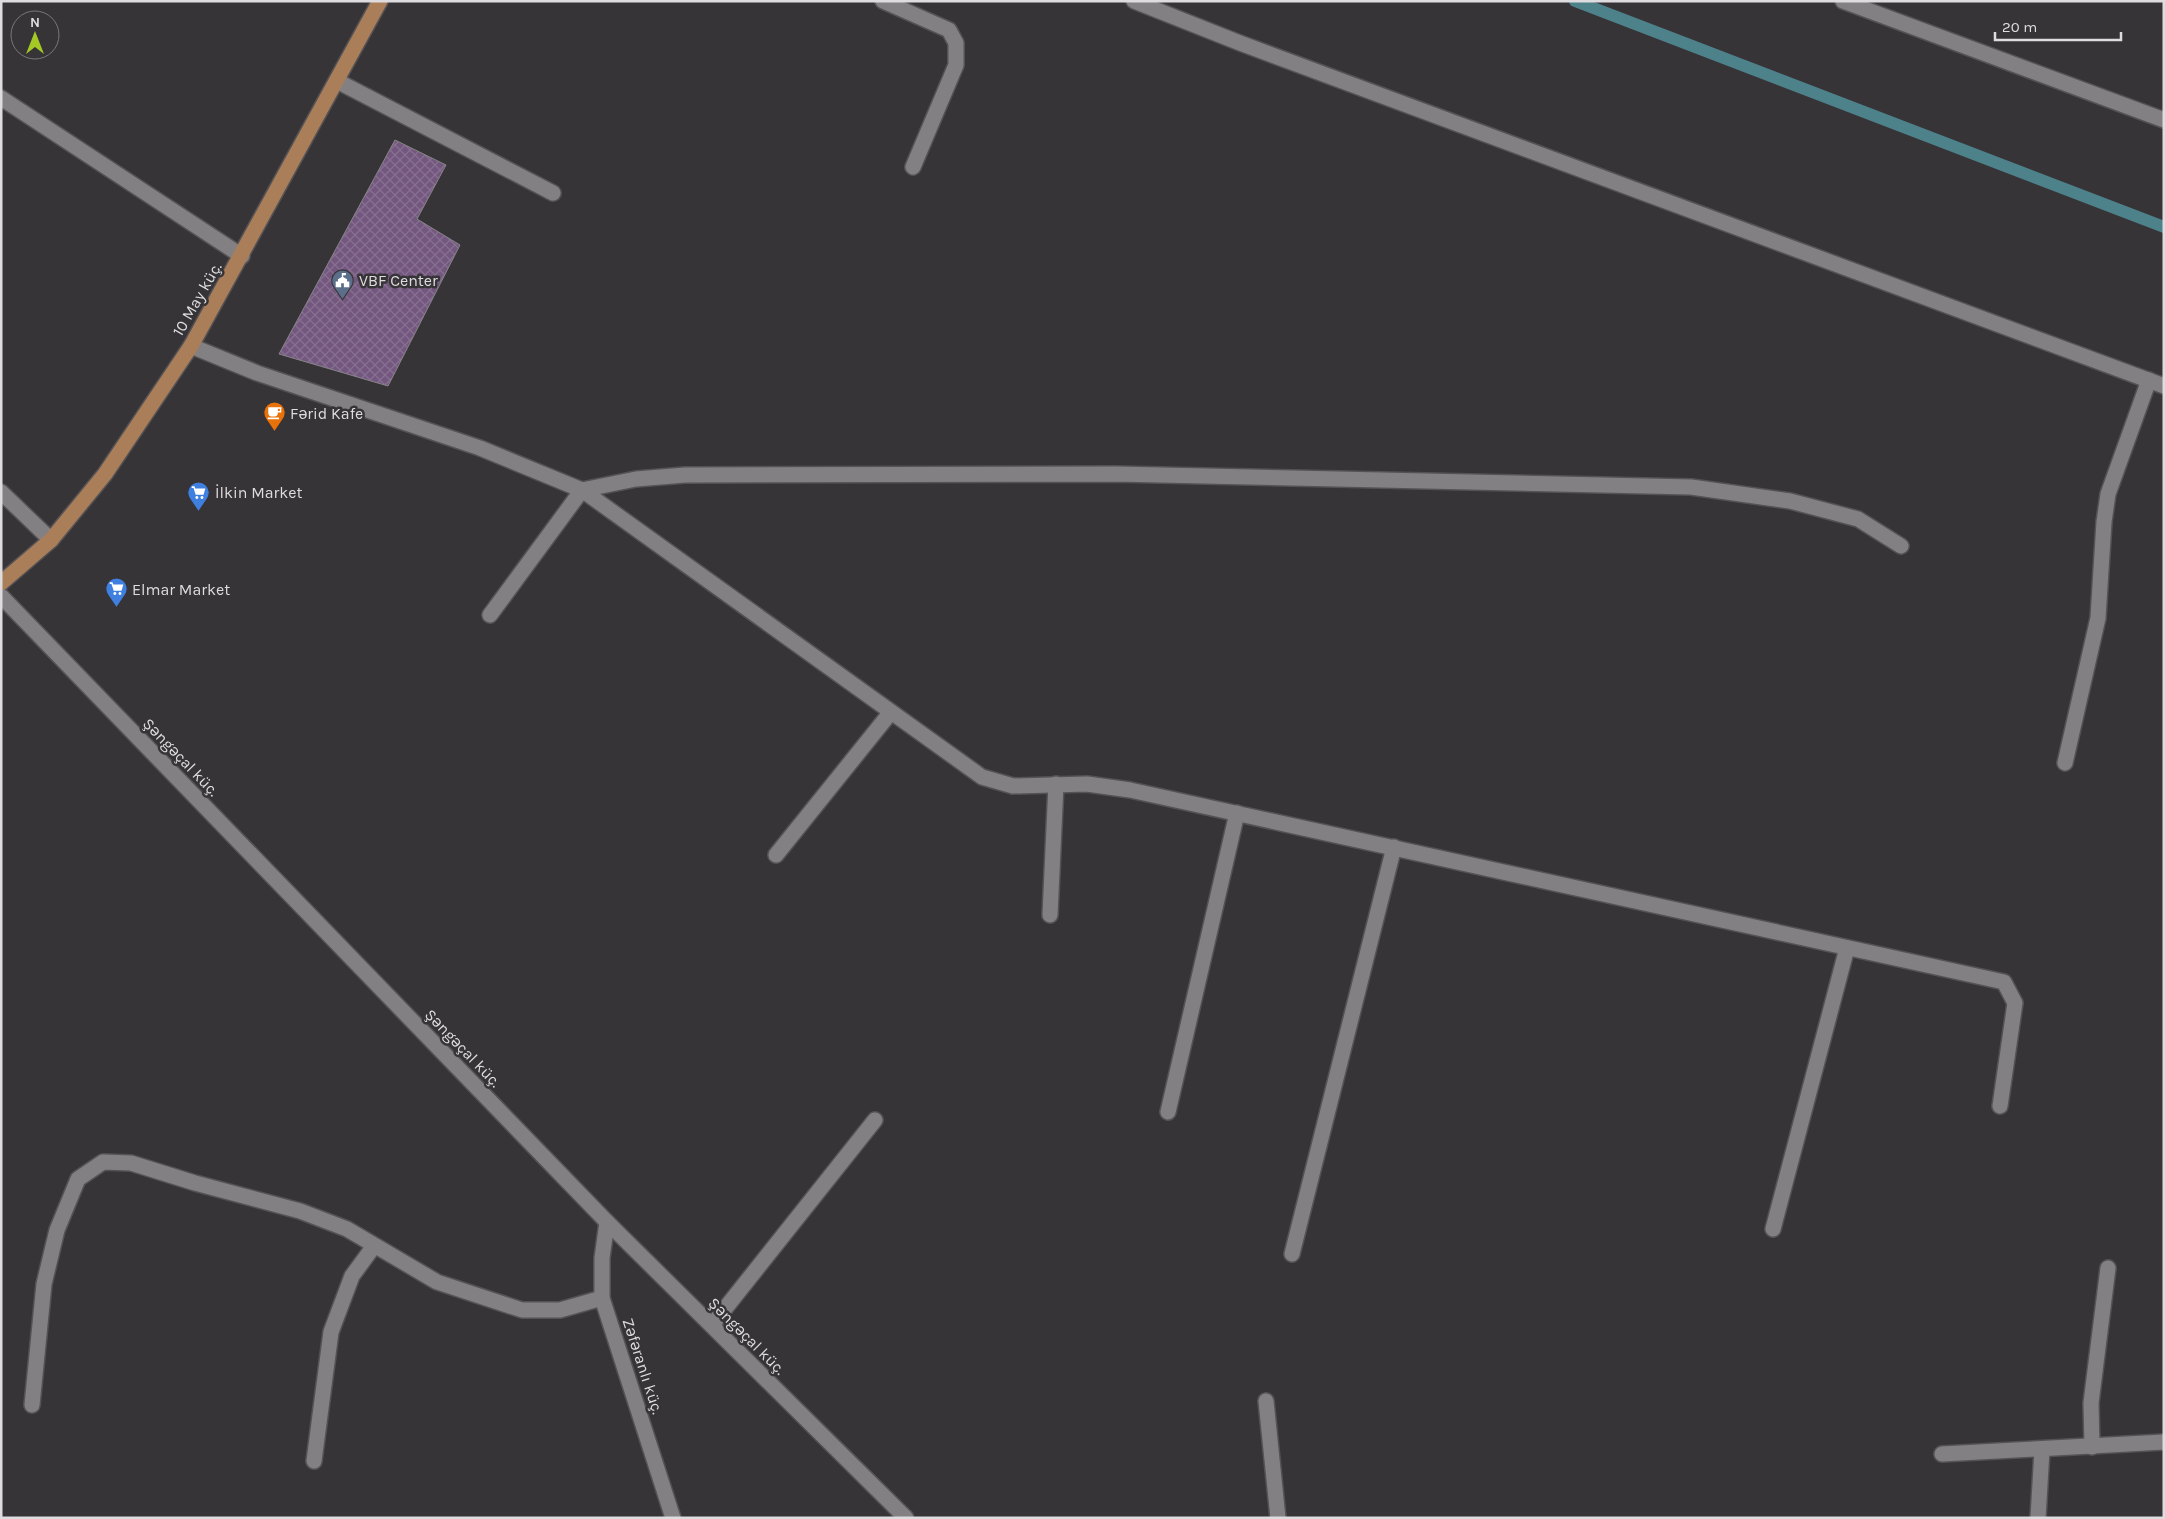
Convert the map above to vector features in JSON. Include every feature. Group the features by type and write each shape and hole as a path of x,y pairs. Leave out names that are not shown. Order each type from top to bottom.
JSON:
{"main road":[{"name":"10 May küç.","path":"1,583 51,540 105,474 191,346 380,1"}],"street":[{"path":"883,1 949,30 956,43 956,64 913,167"},
{"path":"1134,1 1240,43 2164,386"},
{"path":"1843,1 2164,120"},
{"path":"337,81 553,193"},
{"path":"1,98 242,256"},
{"path":"191,346 257,373 480,448 582,490 982,777 1013,786 1086,784 1130,790 2004,982 2015,1003 2000,1106"},
{"path":"2065,762 2098,618 2104,522 2108,494 2149,380"},
{"path":"490,615 582,490 636,479 685,475 1116,474 1691,487 1790,500 1858,519 1901,546"},
{"path":"1,492 51,540"},
{"name":"Şəngəçal küç.","path":"1,596 607,1222 906,1518"},
{"path":"776,855 891,712"},
{"path":"1050,915 1056,784"},
{"path":"1168,1112 1237,813"},
{"path":"1292,1254 1394,847"},
{"path":"1773,1230 1847,948"},
{"path":"712,1325 875,1120"},
{"path":"32,1405 44,1284 57,1230 78,1180 103,1162 132,1163 195,1183 300,1211 347,1229 436,1282 522,1310 560,1310 602,1298"},
{"name":"Zəfəranlı küç.","path":"607,1222 602,1258 602,1298 673,1518"},
{"path":"314,1461 330,1332 352,1276 374,1246"},
{"path":"2092,1447 2091,1403 2108,1268"},
{"path":"1266,1401 1278,1518"},
{"path":"1942,1454 2164,1442"},
{"path":"2038,1518 2042,1450"}],"building":[{"path":"395,140 446,165 417,219 460,245 388,386 279,354"}],"waterway":[{"path":"1575,1 2164,227"}],"place":[{"name":"VBF Center","path":"343,299"},
{"name":"Fərid Kafe","path":"274,432"},
{"name":"İlkin Market","path":"199,511"},
{"name":"Elmar Market","path":"116,608"}]}
